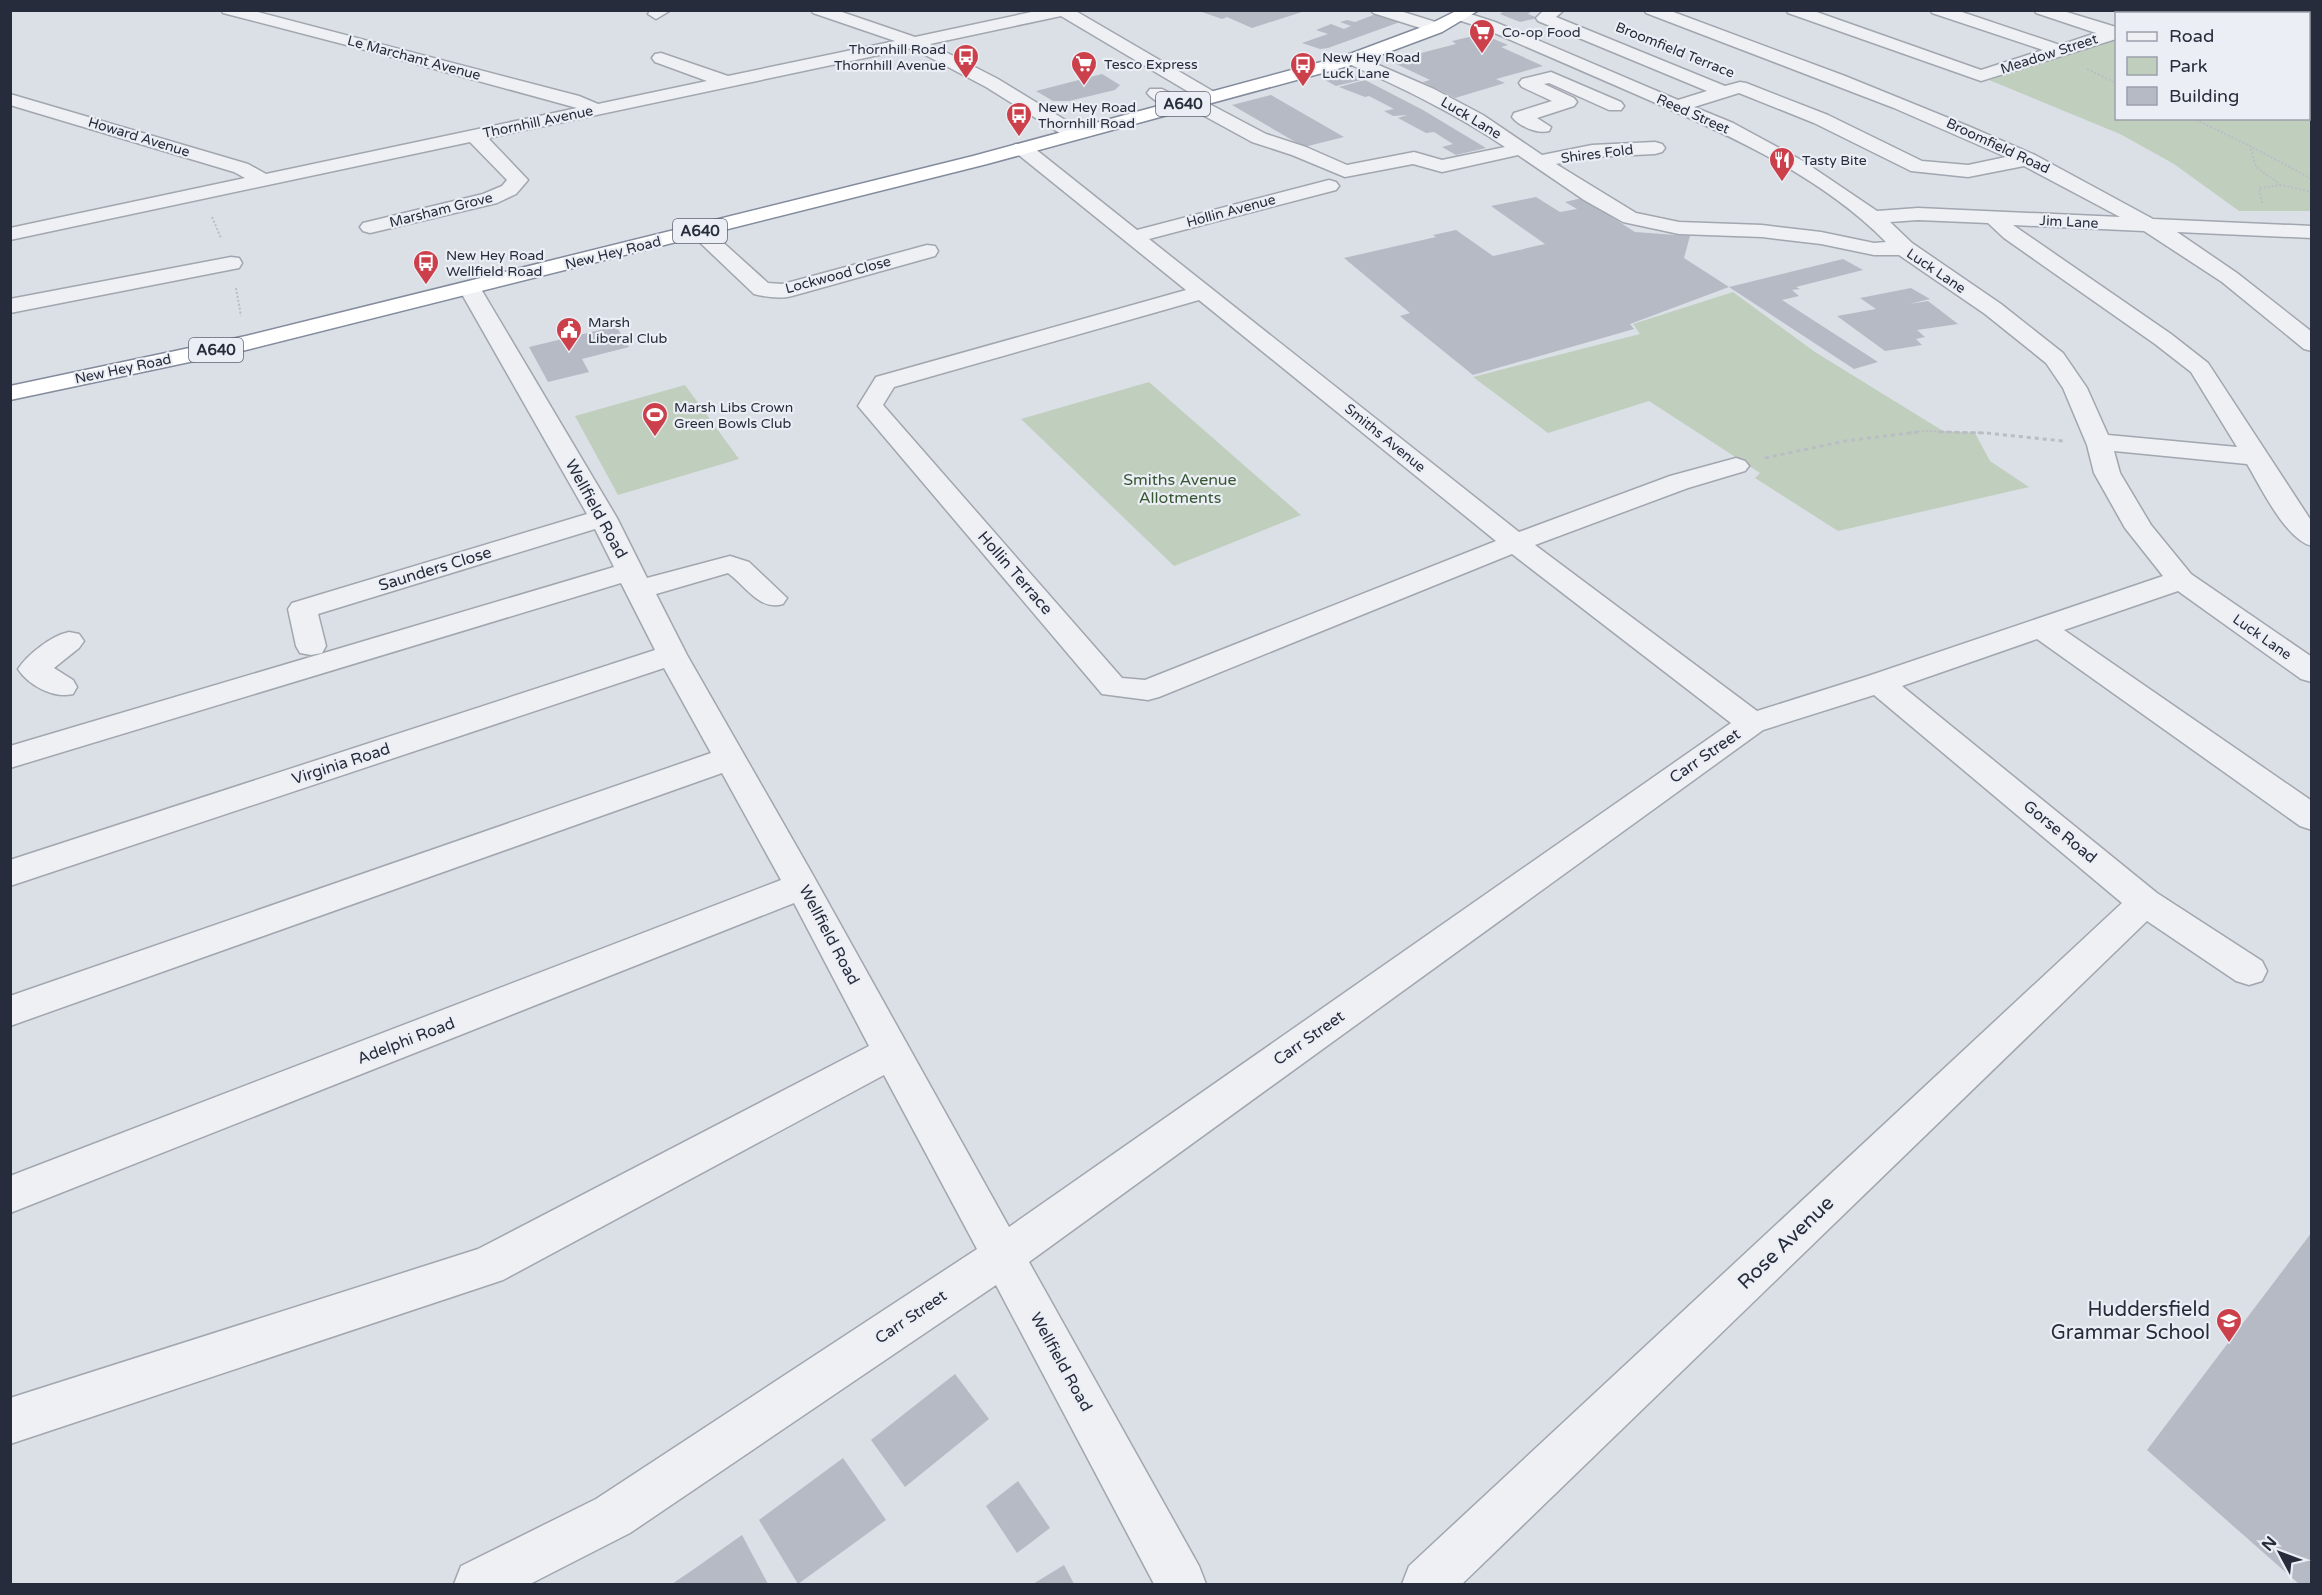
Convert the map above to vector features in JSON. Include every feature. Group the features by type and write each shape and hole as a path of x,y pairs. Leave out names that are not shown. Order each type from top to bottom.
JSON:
{"highway":[{"name":"A640","path":"1436,28 1466,13"},
{"name":"New Hey Road","path":"10,393 246,343 699,231 1022,148 1353,59 1436,28"}],"street":[{"name":"Le Marchant Avenue","path":"230,10 573,100 597,110"},
{"path":"819,10 841,13 916,43 992,83 1073,133"},
{"path":"1379,10 1436,28"},
{"name":"Broomfield Terrace","path":"1556,10 1545,18 1621,50 1734,82 1821,119 1918,167 1968,171 2028,159"},
{"name":"Broomfield Road","path":"1652,10 1961,128 2159,221 2252,293 2312,344"},
{"path":"1794,10 1858,33"},
{"path":"1938,10 2060,50"},
{"path":"2042,10 2115,33"},
{"name":"Thornhill Avenue","path":"10,234 1064,11"},
{"path":"1064,11 1195,101 1259,138 1299,151 1345,171 1414,158 1442,166 1513,143 1542,127 1652,95"},
{"name":"Reed Street","path":"1466,13 1575,63 1726,127 1796,165 1873,217 1904,248"},
{"path":"1674,34 1697,27"},
{"path":"1836,40 1858,33"},
{"name":"Meadow Street","path":"1858,33 1981,76 2115,33"},
{"path":"1575,63 1651,41"},
{"path":"1779,58 1802,51"},
{"path":"661,58 726,82"},
{"name":"Luck Lane","path":"1353,59 1428,93 1513,143 1547,170 1630,218 1659,226 1762,231 1821,238 1874,249 1904,248 1993,309 2055,358 2075,388 2099,443 2107,473 2139,528 2181,580 2312,672"},
{"path":"1569,102 1528,83 1551,77 1615,106"},
{"path":"1677,106 1734,82"},
{"path":"1156,93 1195,101"},
{"path":"1542,127 1521,117 1592,96"},
{"name":"Howard Avenue","path":"10,99 241,168 265,181"},
{"path":"1043,114 1063,110"},
{"name":"Marsham Grove","path":"354,211 373,233 490,200 509,190 518,180 475,135"},
{"name":"Smiths Avenue","path":"1022,148 1515,543 1752,723"},
{"name":"Shires Fold","path":"1547,170 1592,152 1655,148"},
{"name":"Hollin Avenue","path":"1134,237 1329,186"},
{"name":"Jim Lane","path":"1873,217 1918,214 2262,224 2312,222"},
{"path":"1995,218 2011,234 2163,339 2200,368 2297,523 2312,538"},
{"name":"Jim Lane","path":"2262,224 2312,232"},
{"name":"Lockwood Close","path":"699,231 762,289 784,291 927,250"},
{"path":"10,306 231,263"},
{"name":"Wellfield Road","path":"470,289 603,518 672,655 802,886 1181,1584"},
{"name":"Hollin Terrace","path":"1204,292 885,382 870,406 1113,687 1149,690 1515,543"},
{"path":"2099,443 2257,457"},
{"path":"1515,543 1679,483 1736,466"},
{"name":"Saunders Close","path":"311,646 302,609 603,518"},
{"path":"10,757 634,581 670,580 730,564 739,568 773,598"},
{"name":"Carr Street","path":"479,1584 613,1516 1003,1256 1752,723 1879,683 2181,580"},
{"path":"2041,628 2312,818"},
{"path":"22,672 69,641"},
{"name":"Virginia Road","path":"10,873 672,655"},
{"path":"22,672 62,687"},
{"name":"Gorse Road","path":"1879,683 2145,902 2249,971"},
{"path":"10,1011 730,758"},
{"name":"Adelphi Road","path":"10,1195 802,886"},
{"name":"Rose Avenue","path":"1427,1584 2145,902"},
{"path":"10,1421 488,1266 892,1052"}],"path":[{"path":"2196,120 2312,179"},
{"path":"2250,146 2256,167 2281,185"},
{"path":"2262,224 2259,188 2281,185 2312,192"},
{"path":"1736,466 1845,441 1923,432 1986,433 2099,443"}],"green space":[{"path":"2115,40 2115,120 2310,120 2310,108 2311,211 2239,211 2174,164 2120,134 1989,80"},
{"path":"1733,292 1815,352 1943,431 1975,433 1990,461 2029,487 1838,531 1755,478 1760,473 1649,401 1548,433 1473,377 1640,334 1633,324"},
{"name":"Smiths Avenue Allotments","path":"1149,382 1301,515 1174,566 1021,419"},
{"name":"Marsh Libs Crown Green Bowls Club","path":"685,385 739,459 618,495 575,416"}],"building":[{"path":"1229,10 1232,12 1305,11 1252,28 1227,17 1222,19 1199,11"},
{"path":"1506,10 1533,10 1528,14 1538,18 1520,22 1500,14"},
{"path":"1376,14 1400,22 1328,48 1320,49 1302,43 1328,34 1316,30 1331,24 1344,29 1351,26 1340,22 1347,20 1355,22"},
{"path":"1482,34 1508,45 1501,47 1543,66 1496,79 1505,83 1455,98 1423,82 1430,80 1390,61 1456,44 1452,41"},
{"name":"Tesco Express","path":"1102,74 1120,85 1115,90 1069,101 1053,101 1036,91"},
{"path":"1350,74 1365,79 1336,86 1325,80"},
{"path":"1365,80 1423,110 1486,148 1456,155 1442,147 1453,144 1434,132 1426,133 1398,118 1407,115 1393,116 1384,111 1394,109 1369,96 1365,97 1339,87"},
{"path":"1271,95 1344,137 1304,147 1232,105"},
{"path":"1536,197 1560,212 1577,209 1565,202 1582,198 1635,232 1690,236 1684,258 1729,287 1630,324 1634,329 1473,375 1400,316 1410,313 1344,258 1436,237 1433,235 1456,230 1493,256 1545,244 1491,206"},
{"path":"1843,259 1863,270 1796,287 1800,289 1792,290 1799,296 1782,300 1878,362 1854,369 1729,287"},
{"path":"1911,288 1930,299 1909,304 1928,301 1958,324 1917,330 1925,337 1916,339 1922,345 1885,351 1837,316 1876,309 1860,298"},
{"name":"Marsh Liberal Club","path":"616,326 629,347 582,359 589,372 548,382 529,347"},
{"path":"2312,1232 2312,1584 2299,1584 2147,1450"},
{"path":"955,1374 989,1419 905,1487 871,1440"},
{"path":"843,1458 886,1520 798,1584 759,1520"},
{"path":"1018,1481 1050,1528 1017,1553 986,1506"},
{"path":"742,1535 768,1584 672,1584 694,1569"},
{"path":"1064,1565 1074,1584 1033,1584"}],"place":[{"name":"Co-op Food","path":"1482,55"},
{"name":"Thornhill Road Thornhill Avenue","path":"966,80"},
{"name":"Tesco Express","path":"1084,87"},
{"name":"New Hey Road Luck Lane","path":"1303,88"},
{"name":"New Hey Road Thornhill Road","path":"1019,138"},
{"name":"Tasty Bite","path":"1782,183"},
{"name":"New Hey Road Wellfield Road","path":"426,286"},
{"name":"Marsh Liberal Club","path":"569,353"},
{"name":"Marsh Libs Crown Green Bowls Club","path":"655,438"},
{"name":"Huddersfield Grammar School","path":"2229,1344"}]}
